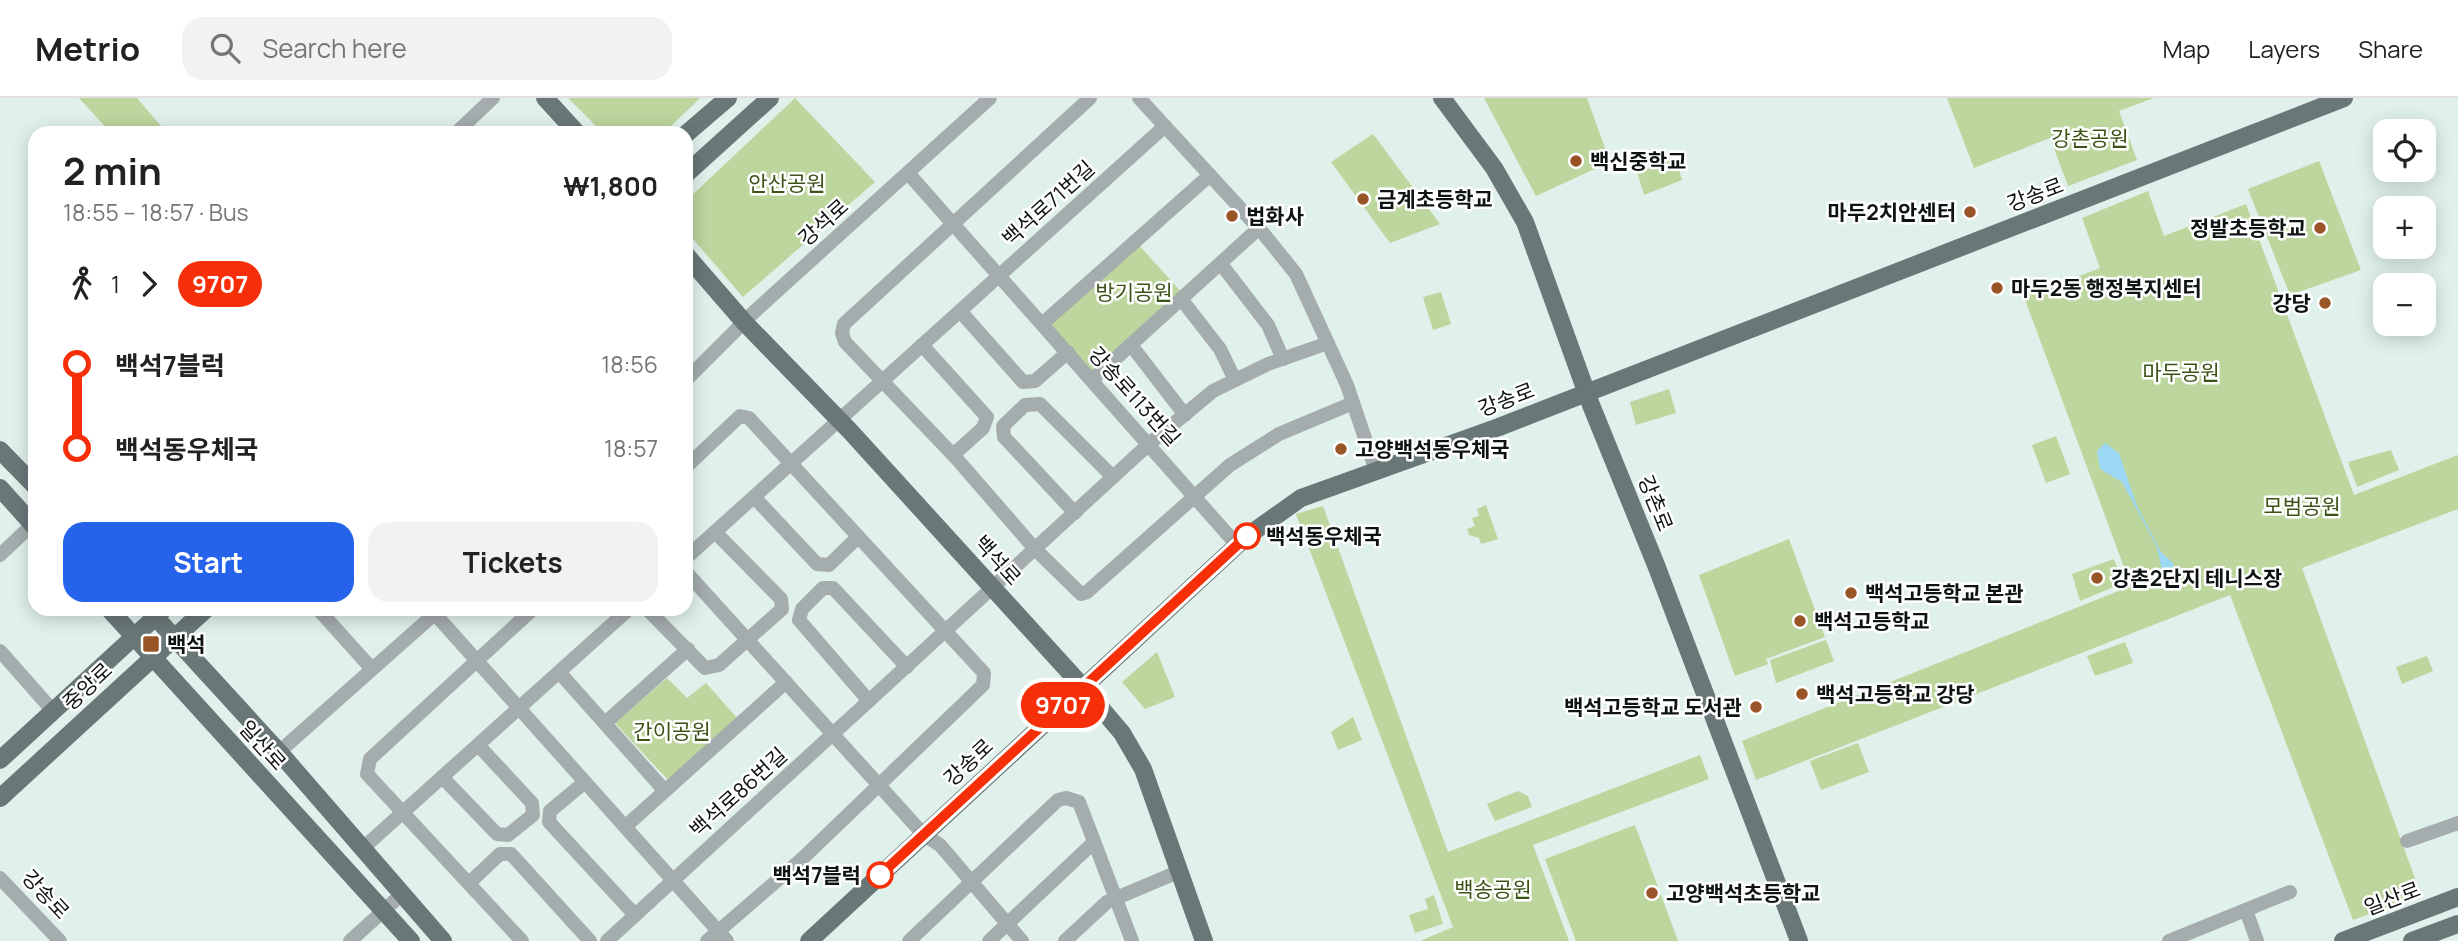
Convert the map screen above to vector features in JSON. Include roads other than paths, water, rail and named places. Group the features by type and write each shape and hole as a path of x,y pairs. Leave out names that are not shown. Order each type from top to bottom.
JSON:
{"main road":[{"path":"545,98 571,126"},
{"path":"693,129 728,98"},
{"path":"693,168 770,98"},
{"name":"강촌로","path":"1442,98 1494,168 1525,222 1587,392 1799,941"},
{"name":"강송로","path":"809,941 1237,545 1301,498 1587,392 2344,98"},
{"name":"백석로","path":"693,264 744,323 839,421 993,588 1122,733 1143,769 1204,941"},
{"path":"0,450 28,479"},
{"path":"0,488 28,518"},
{"name":"일산로","path":"115,616 411,941"},
{"name":"중앙로","path":"0,760 134,637 152,616"},
{"name":"일산로","path":"159,616 174,638 279,752 443,941"},
{"name":"중앙로","path":"0,798 198,616"},
{"name":"일산로","path":"2343,941 2458,897"},
{"path":"2412,941 2458,924"}],"street":[{"path":"464,126 494,98"},
{"name":"강석로","path":"693,373 744,323 990,98"},
{"path":"1090,98 844,324 842,333 845,342 955,457 1075,591 1087,592 1250,452 1279,434 1353,403"},
{"path":"1139,98 1259,228 1296,274 1353,403 1376,471"},
{"name":"백석로71번길","path":"693,552 1165,126"},
{"name":"강송로113번길","path":"908,173 1237,545"},
{"path":"1042,324 1210,175"},
{"path":"1092,380 1259,228"},
{"path":"1221,264 1268,325 1283,359"},
{"path":"1182,300 1220,349 1235,380"},
{"path":"960,311 1023,382 1035,381 1068,352"},
{"name":"백석로86번길","path":"607,941 1150,444 1213,391 1283,359 1328,343"},
{"path":"922,345 987,417 983,428 955,457"},
{"path":"1131,345 1185,415"},
{"path":"1075,513 1004,437 1003,426 1025,405 1040,404 1113,478"},
{"path":"442,616 477,661 674,880 717,938 983,685 984,673 792,463 745,416 740,416 693,460"},
{"path":"754,497 817,564 829,565 859,538"},
{"path":"0,555 28,530"},
{"path":"654,616 705,668 719,665 782,609 781,599 715,532"},
{"path":"693,580 924,835 940,845 1022,941"},
{"path":"869,701 799,620 802,609 823,589 833,588 907,667"},
{"path":"330,616 372,669"},
{"path":"279,752 432,616"},
{"path":"522,941 367,774 369,759 525,616"},
{"path":"362,849 621,616"},
{"path":"605,723 688,649"},
{"path":"0,650 53,711"},
{"path":"559,672 665,791"},
{"path":"626,826 786,682"},
{"path":"442,777 497,834 508,835 533,815 532,803 478,745"},
{"path":"585,782 550,811 549,822 635,915"},
{"path":"909,941 1058,800 1074,799 1079,802 1092,844 1132,941"},
{"path":"2407,841 2458,823"},
{"path":"989,941 1092,844"},
{"path":"466,880 500,854 511,855 590,941"},
{"path":"1065,941 1107,902 1178,872"},
{"name":"강송로","path":"0,878 60,941"},
{"path":"2169,941 2290,892"},
{"path":"350,941 401,895"},
{"path":"2246,910 2257,941"}],"water":[{"path":"2105,443 2119,453 2137,506 2161,552 2173,563 2174,575 2168,576 2162,571 2157,547 2122,482 2100,469 2097,451"}],"place":[{"name":"백신중학교","path":"1576,161"},
{"name":"금계초등학교","path":"1363,199"},
{"name":"마두2치안센터","path":"1970,212"},
{"name":"법화사","path":"1232,216"},
{"name":"정발초등학교","path":"2320,228"},
{"name":"마두2동 행정복지센터","path":"1997,288"},
{"name":"강당","path":"2325,303"},
{"name":"고양백석동우체국","path":"1341,449"},
{"name":"백석동우체국","path":"1247,536"},
{"name":"강촌2단지 테니스장","path":"2097,578"},
{"name":"백석고등학교 본관","path":"1851,593"},
{"name":"백석고등학교","path":"1800,621"},
{"name":"백석","path":"151,644"},
{"name":"백석고등학교 강당","path":"1802,694"},
{"name":"백석고등학교 도서관","path":"1756,707"},
{"name":"백석7블럭","path":"880,875"},
{"name":"고양백석초등학교","path":"1652,893"}],"park label":[{"name":"강촌공원","path":"2090,138"},
{"name":"안산공원","path":"787,183"},
{"name":"방기공원","path":"1134,292"},
{"name":"마두공원","path":"2181,372"},
{"name":"모범공원","path":"2302,506"},
{"name":"간이공원","path":"672,731"},
{"name":"백송공원","path":"1493,889"}]}
